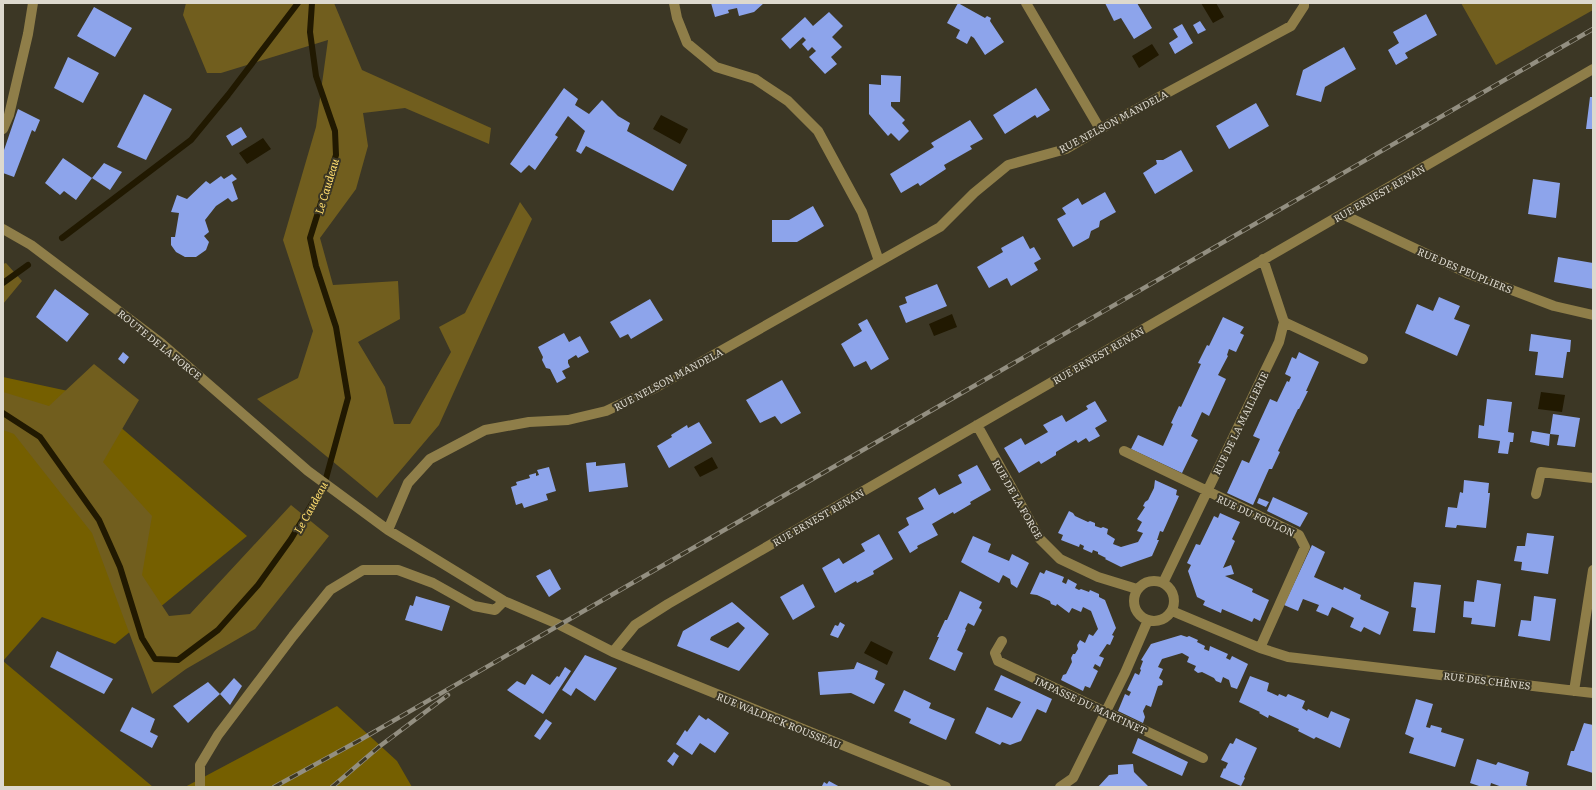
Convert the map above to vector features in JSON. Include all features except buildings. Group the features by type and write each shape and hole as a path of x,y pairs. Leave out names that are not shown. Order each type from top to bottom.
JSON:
{"street":[{"path":"3,129 9,114 25,48 33,3"},
{"path":"674,3 677,18 687,43 716,67 755,79 788,101 818,132 862,212 879,261"},
{"path":"1026,3 1100,128"},
{"name":"RUE NELSON MANDELA","path":"388,530 408,483 430,459 485,430 529,422 568,420 606,411 686,370 940,227 974,193 1008,165 1066,149 1100,128 1291,26 1304,6 1304,3"},
{"name":"RUE ERNEST RENAN","path":"613,652 635,625 668,604 1593,69"},
{"name":"RUE DES PEUPLIERS","path":"1342,214 1467,273 1554,306 1593,314"},
{"name":"ROUTE DE LA FORCE","path":"3,229 31,245 161,343 308,471 340,495 388,530 504,601"},
{"path":"1264,259 1284,322 1364,359"},
{"name":"RUE DE LA MAILLERIE","path":"1163,583 1279,342 1284,322"},
{"name":"RUE DE LA FORGE","path":"977,425 1040,539 1060,558 1098,577 1138,588"},
{"name":"RUE DU FOULON","path":"1124,451 1299,535 1305,547 1260,648"},
{"path":"1536,494 1541,472 1593,478"},
{"path":"200,787 200,765 218,735 330,590 356,574 363,570 398,570 433,583 474,606 495,610 504,601"},
{"path":"1574,691 1593,570"},
{"path":"1152,580 1163,583 1172,592 1174,598 1172,611 1162,620 1148,620 1138,613 1135,607 1134,594 1138,588 1152,580"},
{"name":"RUE WALDECK ROUSSEAU","path":"504,601 560,625 613,652 946,787"},
{"path":"1172,611 1260,648"},
{"path":"1060,787 1073,778 1106,712 1148,620"},
{"name":"IMPASSE DU MARTINET","path":"1002,641 995,653 998,661 1203,758"},
{"name":"RUE DES CHÊNES","path":"1260,648 1288,657 1593,693"}],"shaded area":[{"path":"186,3 334,3 362,70 491,128 489,144 405,108 363,113 368,146 356,189 320,238 333,285 398,281 400,319 358,342 385,387 394,424 410,424 451,352 439,327 465,313 520,202 532,219 439,425 377,498 257,399 298,378 313,331 283,240 316,127 328,40 221,73 207,73 183,15"},
{"path":"1201,3 1216,3 1224,17 1213,23"},
{"path":"1461,3 1593,3 1593,10 1496,65"},
{"path":"1152,44 1159,55 1139,68 1132,56"},
{"path":"661,115 688,129 680,144 653,129"},
{"path":"263,138 271,149 247,164 239,153"},
{"path":"6,263 22,281 3,304 3,264"},
{"path":"952,314 957,327 934,336 929,324"},
{"path":"94,364 139,400 103,462 152,516 142,575 169,616 190,614 291,505 329,536 255,629 186,669 152,694 92,533 14,434 3,430 3,392 49,406"},
{"path":"3,377 82,394 247,536 115,644 42,617 3,661"},
{"path":"1541,392 1565,395 1562,412 1538,409"},
{"path":"712,457 718,468 700,477 694,467"},
{"path":"871,641 893,652 887,665 864,653"},
{"path":"3,661 153,787 3,787"},
{"path":"337,706 397,761 412,787 185,787"}],"waterway":[{"name":"Le Caudeau","path":"62,238 191,140 228,95 298,3"},
{"name":"Le Caudeau","path":"3,413 40,437 99,520 120,567 142,638 155,659 178,660 218,630 258,585 291,539 325,482 348,398 336,327 316,266 310,238 336,155 335,131 316,76 310,32 312,3"},
{"name":"Le Caudeau","path":"3,283 28,265"}],"railway":[{"path":"274,787 360,740 1593,29"},
{"path":"332,787 380,746 448,695"}]}
